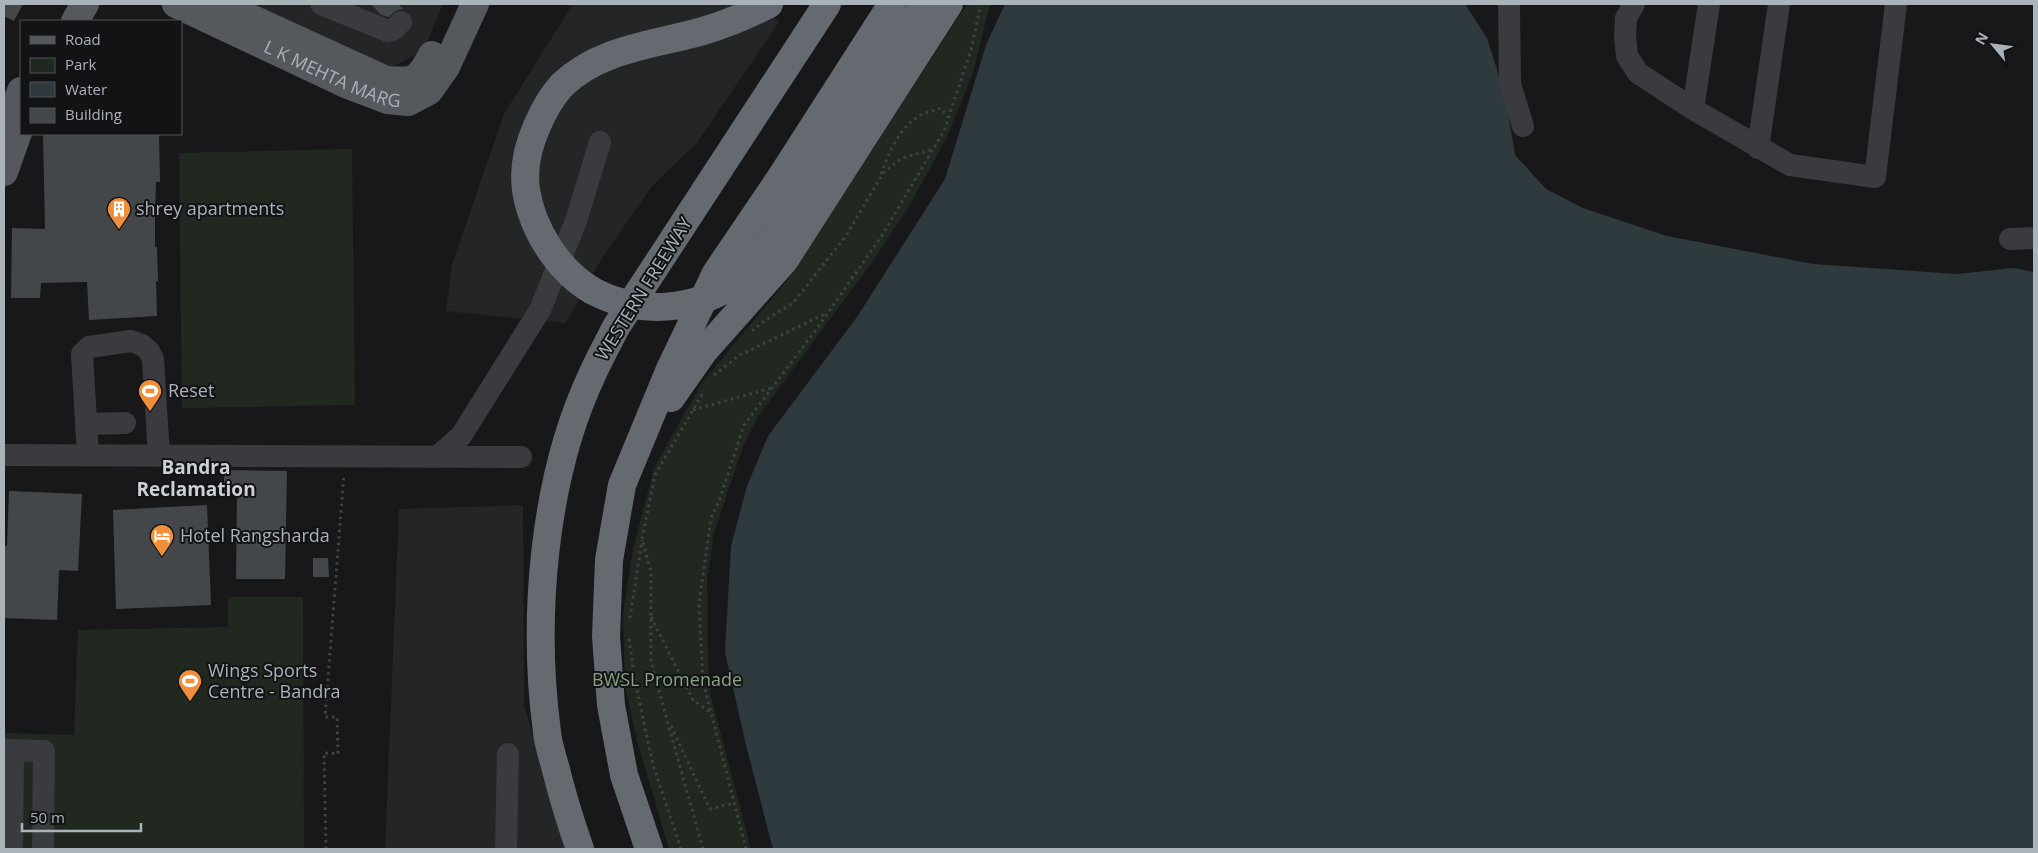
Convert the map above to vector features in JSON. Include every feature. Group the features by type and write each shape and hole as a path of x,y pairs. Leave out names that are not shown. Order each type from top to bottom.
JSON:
{"highway":[{"path":"769,4 744,17 702,31 644,44 594,63 561,87 542,113 529,143 525,167 526,191 533,216 553,255 573,276 593,291 642,307 669,307 693,302 718,292 738,280 772,238 924,4"},
{"name":"WESTERN FREEWAY","path":"580,849 566,807 546,725 542,663 542,572 554,491 574,419 591,376 616,328 827,4"},
{"path":"649,849 624,775 611,706 606,636 609,560 619,499 626,477 670,369 716,273 781,177 892,4"},
{"path":"626,477 665,408 704,350 784,261 949,4"}],"main road":[{"path":"57,20 66,4"},
{"path":"76,20 85,4"},
{"name":"L K MEHTA MARG","path":"176,4 221,11 324,63 387,100 408,102 429,91 446,67 475,4"},
{"name":"L K MEHTA MARG","path":"324,63 386,80 415,79 423,71 432,56 455,4"},
{"path":"4,132 20,93"},
{"path":"4,172 20,127"}],"street":[{"path":"321,4 349,10 388,31 394,29 401,22"},
{"path":"1509,4 1510,84 1523,126"},
{"path":"1634,4 1626,18 1627,56 1638,73 1693,109 1790,165 1875,176 1896,4"},
{"path":"1693,109 1709,4"},
{"path":"1758,148 1779,4"},
{"path":"438,456 461,436 540,310 576,221 600,142"},
{"path":"2010,239 2034,238"},
{"path":"88,455 82,354 89,347 131,341 142,345 149,351 153,359 160,456"},
{"path":"86,424 125,423"},
{"path":"4,455 521,457"},
{"path":"12,849 8,750 44,751 43,849"},
{"path":"506,849 508,754"}],"path":[{"path":"746,849 703,682 699,604 711,518 719,501 744,424 881,237 944,131 971,50 981,4"},
{"path":"877,182 891,148 904,129 919,116 941,108 949,118"},
{"path":"746,337 764,321 793,303 846,236 883,173 902,158 934,149"},
{"path":"714,375 740,355 827,313"},
{"path":"710,382 727,360"},
{"path":"692,410 771,388"},
{"path":"629,620 642,539 655,475 706,389"},
{"path":"326,849 324,753 338,754 337,717 325,717 345,456"},
{"path":"642,539 651,572 651,662 703,849"},
{"path":"651,616 693,700 711,712"},
{"path":"629,637 635,681 653,765 681,849"},
{"path":"666,716 710,809 734,803"}],"shaded area":[{"path":"247,4 443,4 424,50 385,71"},
{"path":"573,4 759,4 779,22 697,143 652,186 602,258 566,323 446,311 452,265 504,114"},
{"path":"523,505 524,705 566,849 385,849 399,509"}],"green space":[{"name":"BWSL Promenade","path":"967,4 990,4 973,73 947,137 910,205 870,265 757,418 744,444 714,533 707,581 708,659 711,696 751,849 669,849 637,741 625,686 623,613 633,549 654,468 701,384 789,278"},
{"path":"352,149 355,405 182,408 179,153"},
{"name":"Wings Sports Centre - Bandra","path":"228,597 303,597 304,849 4,849 4,733 74,735 78,630 228,627"}],"water":[{"path":"1005,4 1465,4 1487,38 1505,95 1515,155 1546,189 1583,208 1667,236 1813,264 1957,274 2014,268 2034,272 2034,849 773,849 746,745 725,652 731,546 747,486 768,436 857,317 945,179 986,45"}],"building":[{"path":"4,4 23,4 14,21 4,16"},
{"path":"371,4 398,4 403,9 397,10 388,17 380,14"},
{"path":"43,135 159,135 160,182 156,182 155,212 155,247 157,247 158,281 156,281 157,316 89,320 87,282 41,283 40,298 11,298 12,228 45,229"},
{"path":"224,470 287,471 285,579 236,579 237,495 224,495"},
{"path":"9,491 82,494 78,571 59,570 57,620 4,618 4,546 7,546"},
{"name":"Hotel Rangsharda","path":"207,505 211,605 116,609 113,510"},
{"path":"313,558 328,558 329,577 313,577"}],"place":[{"name":"shrey apartments","path":"119,230"},
{"name":"Reset","path":"150,412"},
{"name":"Hotel Rangsharda","path":"162,557"},
{"name":"Wings Sports Centre - Bandra","path":"190,702"}],"district":[{"name":"Bandra Reclamation","path":"196,478"}]}
